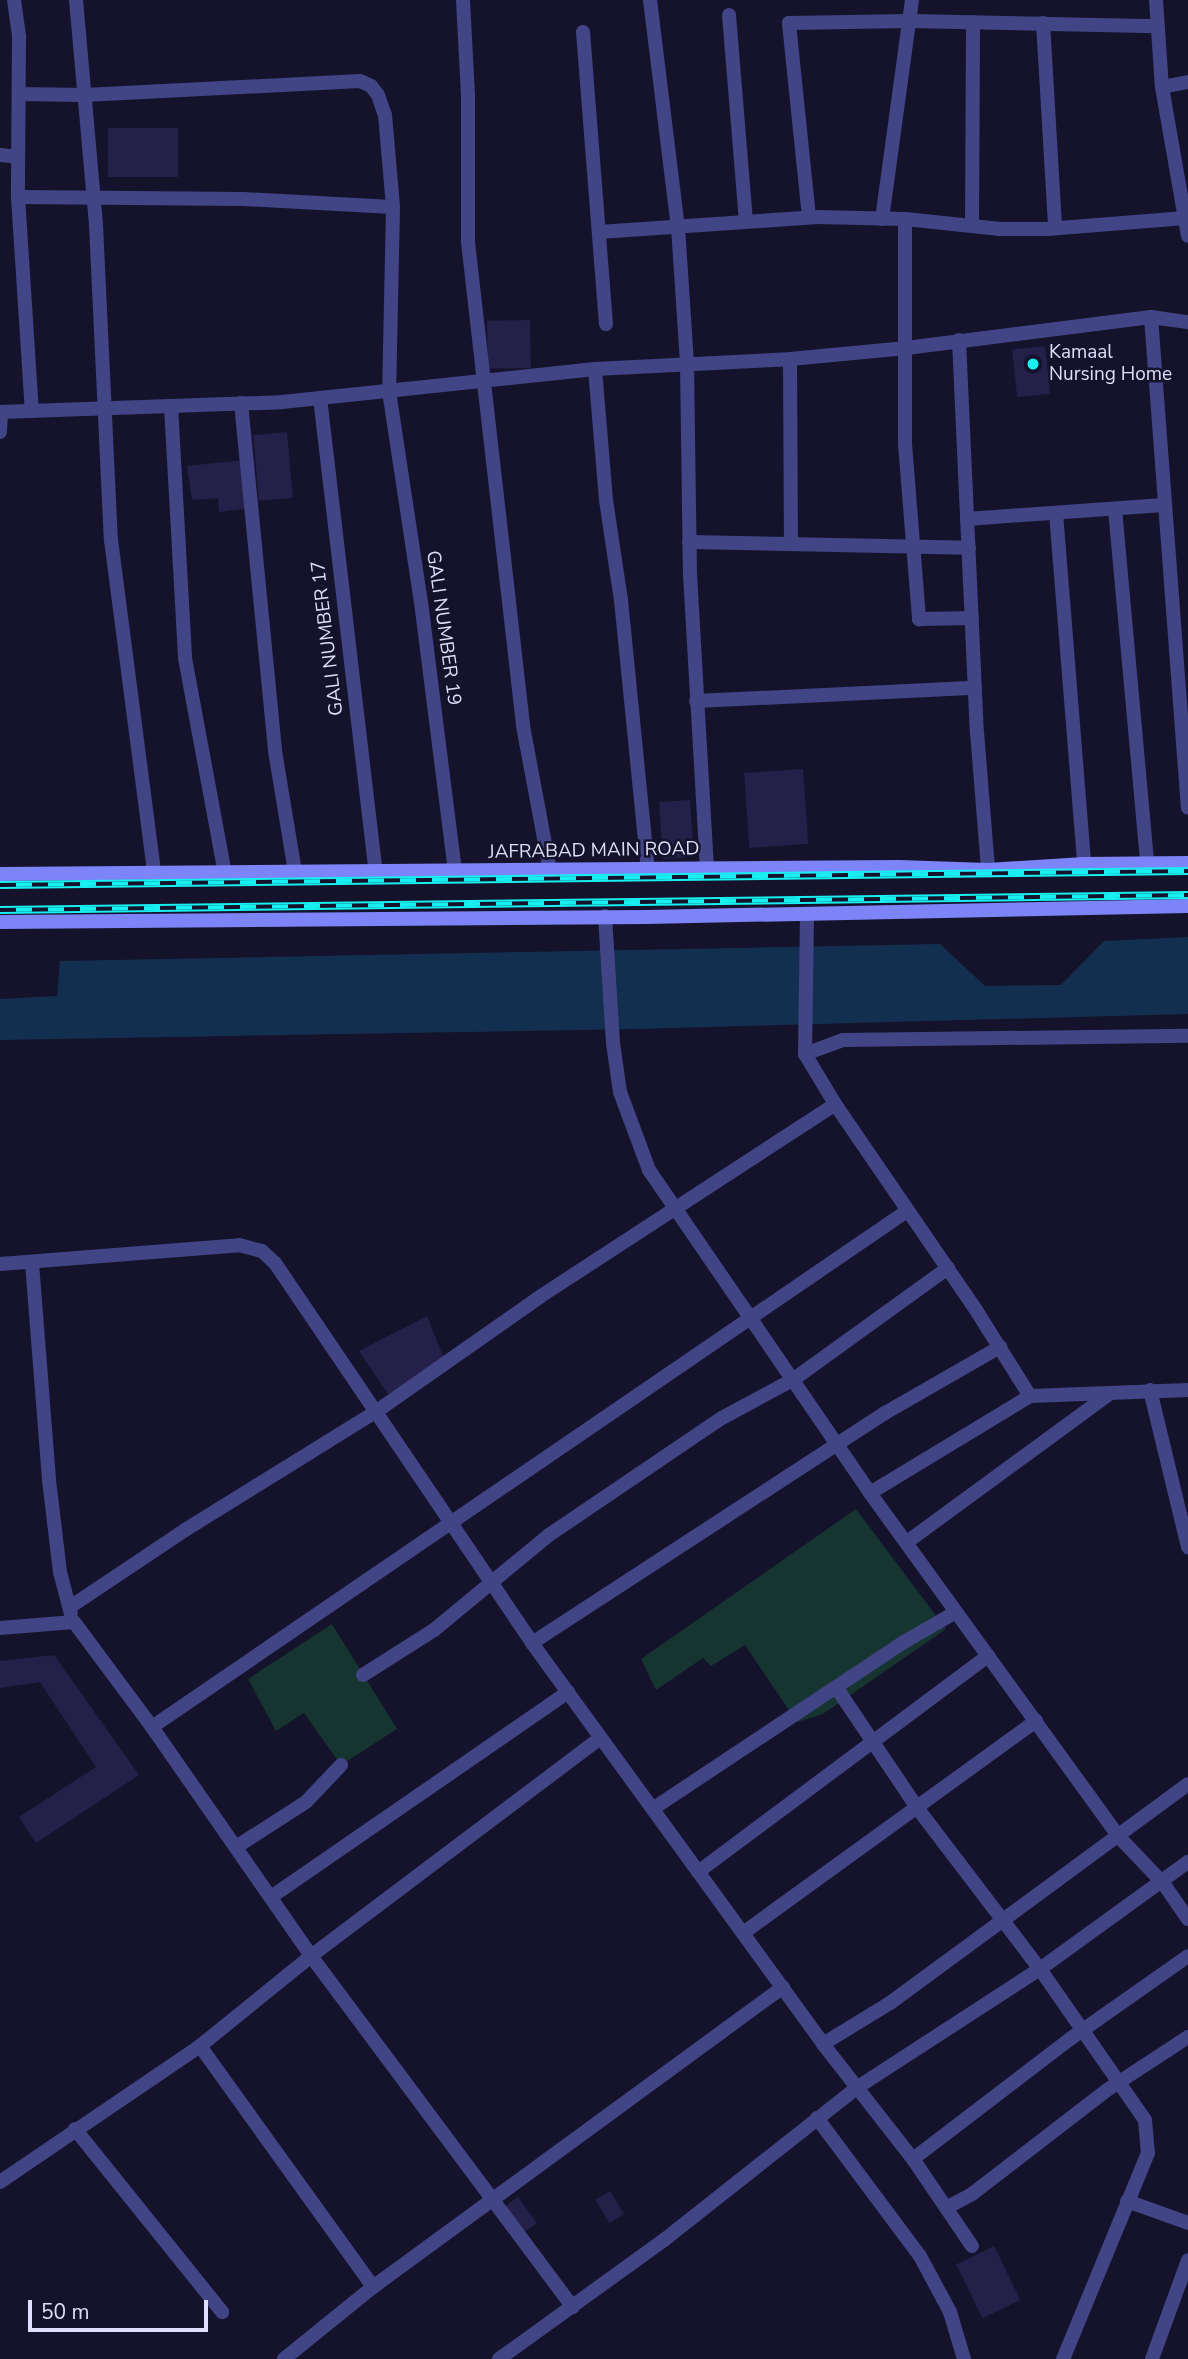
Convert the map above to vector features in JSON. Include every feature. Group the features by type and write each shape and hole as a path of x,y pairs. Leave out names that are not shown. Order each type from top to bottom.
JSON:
{"main road":[{"name":"JAFRABAD MAIN ROAD","path":"0,874 899,867 988,870 1084,864 1188,863"},
{"path":"0,922 807,914 1188,906"}],"street":[{"path":"14,0 19,37 18,197 32,411"},
{"path":"76,0 93,197 111,540 154,873"},
{"path":"463,0 468,95 468,242 523,726 550,870"},
{"path":"650,0 678,227 687,363 689,542 707,869"},
{"path":"882,219 912,0"},
{"path":"1156,0 1162,87 1184,182 1188,236"},
{"path":"729,15 746,221"},
{"path":"809,217 789,23 910,21 1157,26"},
{"path":"972,225 974,22"},
{"path":"1043,23 1055,229"},
{"path":"583,32 606,324"},
{"name":"GALI NUMBER 19","path":"19,94 85,94 360,81 371,86 382,104 393,207 389,391 422,610 455,871"},
{"path":"1162,87 1188,82"},
{"path":"0,155 19,157"},
{"path":"18,197 243,198 393,207"},
{"path":"599,232 809,217 905,219 1000,229 1055,229 1185,218"},
{"path":"905,219 905,444 919,620 972,618"},
{"path":"1151,317 1188,808"},
{"path":"0,432 1,412 320,398 595,369 790,359 906,348 1151,317 1188,322"},
{"path":"959,340 975,688 988,870"},
{"path":"790,359 791,544"},
{"path":"595,369 606,500 621,600 648,869"},
{"name":"GALI NUMBER 17","path":"320,398 376,872"},
{"path":"242,403 275,751 295,872"},
{"path":"171,406 185,658 226,873"},
{"path":"967,519 1164,505"},
{"path":"1115,509 1147,864"},
{"path":"1056,513 1084,864"},
{"path":"689,542 969,548"},
{"path":"696,701 975,688"},
{"path":"807,914 805,1054 835,1104 948,1268 1030,1396"},
{"path":"605,916 612,1043 620,1092 634,1136 649,1170 870,1493 1119,1837 1163,1883 1188,1919"},
{"path":"805,1054 843,1040 1188,1036"},
{"path":"70,1607 185,1530 377,1411 541,1296 835,1104"},
{"path":"152,1727 908,1211"},
{"path":"0,1264 239,1245 262,1251 289,1282 491,1585 600,1738 654,1808 823,2044 913,2159 972,2246"},
{"path":"32,1263 48,1480 60,1572 74,1622 152,1727 310,1956 573,2307"},
{"path":"363,1675 435,1630 549,1535 629,1479 722,1418 794,1379 948,1268"},
{"path":"533,1643 885,1413 1000,1348"},
{"path":"1150,1390 1188,1547"},
{"path":"870,1493 1030,1396 1188,1390"},
{"path":"907,1542 1110,1393"},
{"path":"654,1808 956,1612"},
{"path":"0,1628 74,1622"},
{"path":"698,1872 988,1656"},
{"path":"836,1688 918,1809 1040,1969 1145,2120 1148,2153 1063,2359"},
{"path":"271,1897 568,1692"},
{"path":"743,1933 918,1809 1036,1721"},
{"path":"0,2182 200,2046 310,1956 600,1738"},
{"path":"236,1847 306,1802 341,1766"},
{"path":"823,2044 890,2003 1188,1784"},
{"path":"499,2359 664,2241 858,2087 1040,1969 1163,1883 1188,1862"},
{"path":"913,2159 1082,2031 1188,1956"},
{"path":"284,2359 373,2287 783,1987"},
{"path":"946,2208 972,2194 1118,2083 1188,2037"},
{"path":"200,2046 373,2287"},
{"path":"817,2118 920,2256 950,2312 964,2359"},
{"path":"75,2129 222,2312"},
{"path":"1127,2201 1188,2223"},
{"path":"1153,2359 1188,2260"}],"green space":[{"path":"856,1509 946,1629 823,1714 797,1722 745,1645 711,1666 703,1658 656,1690 641,1659"},
{"path":"332,1624 397,1729 341,1765 304,1713 276,1731 248,1679"}],"water":[{"path":"1188,937 1188,1014 635,1029 0,1040 0,999 57,996 60,961 940,944 985,986 1061,985 1104,941"}],"building":[{"path":"108,128 178,128 178,177 108,177"},
{"path":"530,320 531,368 488,369 487,321"},
{"path":"1045,346 1050,394 1017,397 1012,349"},
{"path":"287,432 293,498 259,501 253,435"},
{"path":"244,460 249,508 219,512 218,498 192,500 187,466"},
{"path":"803,769 808,844 749,848 744,773"},
{"path":"690,800 694,857 663,859 659,802"},
{"path":"427,1316 445,1361 388,1394 359,1351"},
{"path":"54,1655 139,1775 36,1843 19,1817 96,1767 40,1682 0,1688 0,1661"},
{"path":"610,2191 624,2214 609,2223 595,2200"},
{"path":"518,2197 537,2223 521,2234 503,2208"},
{"path":"994,2246 1020,2300 983,2318 956,2264"}],"railway":[{"path":"0,885 1188,871"},
{"path":"0,910 1188,895"}],"place":[{"name":"Kamaal Nursing Home","path":"1033,364"}]}
